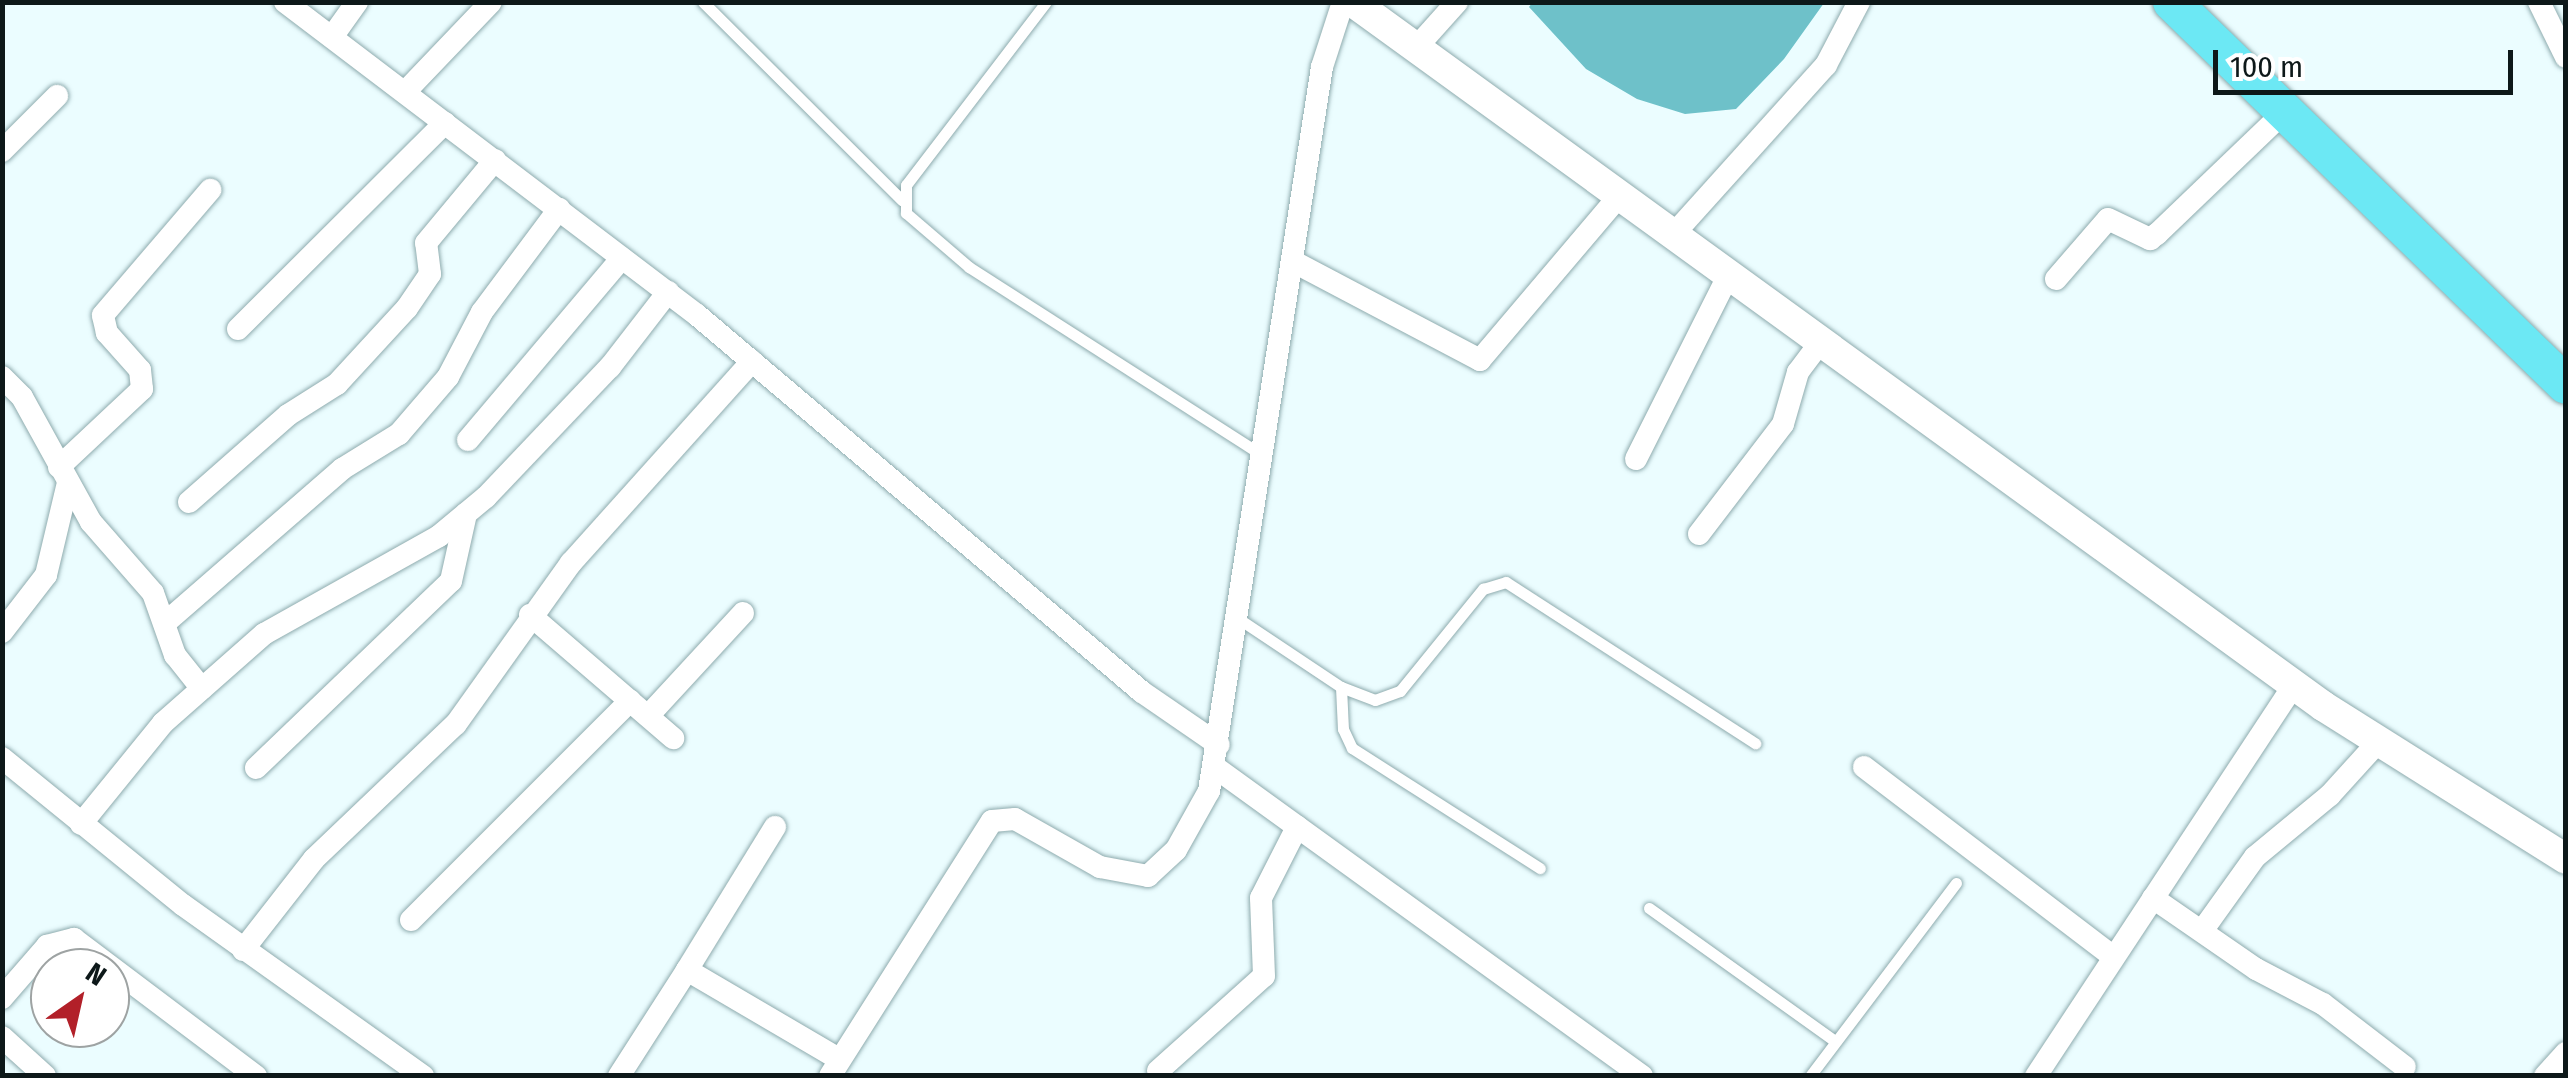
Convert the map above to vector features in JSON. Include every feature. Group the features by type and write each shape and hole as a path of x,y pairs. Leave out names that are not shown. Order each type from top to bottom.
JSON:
{"highway":[{"path":"2172,2 2566,386"}],"street":[{"path":"285,2 668,292 1297,827 1642,1076"},
{"path":"332,37 358,2"},
{"path":"404,92 490,2"},
{"path":"687,970 834,1068 992,821 1015,819 1100,867 1148,876 1185,835 1218,756 1296,263 1322,67 1343,2"},
{"path":"1353,2 2294,684 2566,859"},
{"path":"1415,49 1457,2"},
{"path":"1672,236 1826,65 1859,2"},
{"path":"2540,2 2566,57"},
{"path":"2,152 56,96"},
{"path":"2056,278 2108,219 2150,239 2284,112"},
{"path":"238,329 445,123"},
{"path":"190,502 288,415 337,384 408,308 430,274 426,243 495,160"},
{"path":"2,632 46,575 64,475 142,389 140,370 108,333 103,314 210,190"},
{"path":"1296,263 1480,360 1618,197"},
{"path":"165,623 342,469 400,434 448,377 482,312 558,209"},
{"path":"468,440 622,258"},
{"path":"1636,459 1728,276"},
{"path":"82,824 163,723 264,634 439,536 466,514 610,367 668,292"},
{"path":"1699,534 1783,424 1792,385 1820,343"},
{"path":"243,950 314,859 456,724 501,667 530,615 752,361"},
{"path":"2,377 22,398 91,522 153,593 175,655 202,688"},
{"path":"256,768 451,581 466,514"},
{"path":"648,716 743,612"},
{"path":"530,615 673,738"},
{"path":"2036,1076 2294,684"},
{"path":"411,920 630,701"},
{"path":"2202,931 2255,857 2330,795 2379,740"},
{"path":"2,758 243,950 423,1076"},
{"path":"1864,767 2114,957"},
{"path":"619,1076 775,827"},
{"path":"1158,1071 1264,976 1261,898 1297,827"},
{"path":"2153,898 2323,1004 2405,1066"},
{"path":"2,998 47,946 74,938 256,1076"},
{"path":"2,1037 44,1076"},
{"path":"2544,1076 2566,1053"}],"lane":[{"path":"703,2 902,200 919,227 969,267 1265,456"},
{"path":"902,200 906,184 1046,2"},
{"path":"1239,619 1341,687 1375,700 1400,692 1483,589 1506,582 1755,743"},
{"path":"1341,687 1343,729 1352,748 1540,868"},
{"path":"1810,1076 1956,883"},
{"path":"1649,908 1835,1041"}],"water":[{"path":"1532,2 1824,3 1784,59 1736,109 1685,114 1637,99 1586,69 1529,7"}]}
